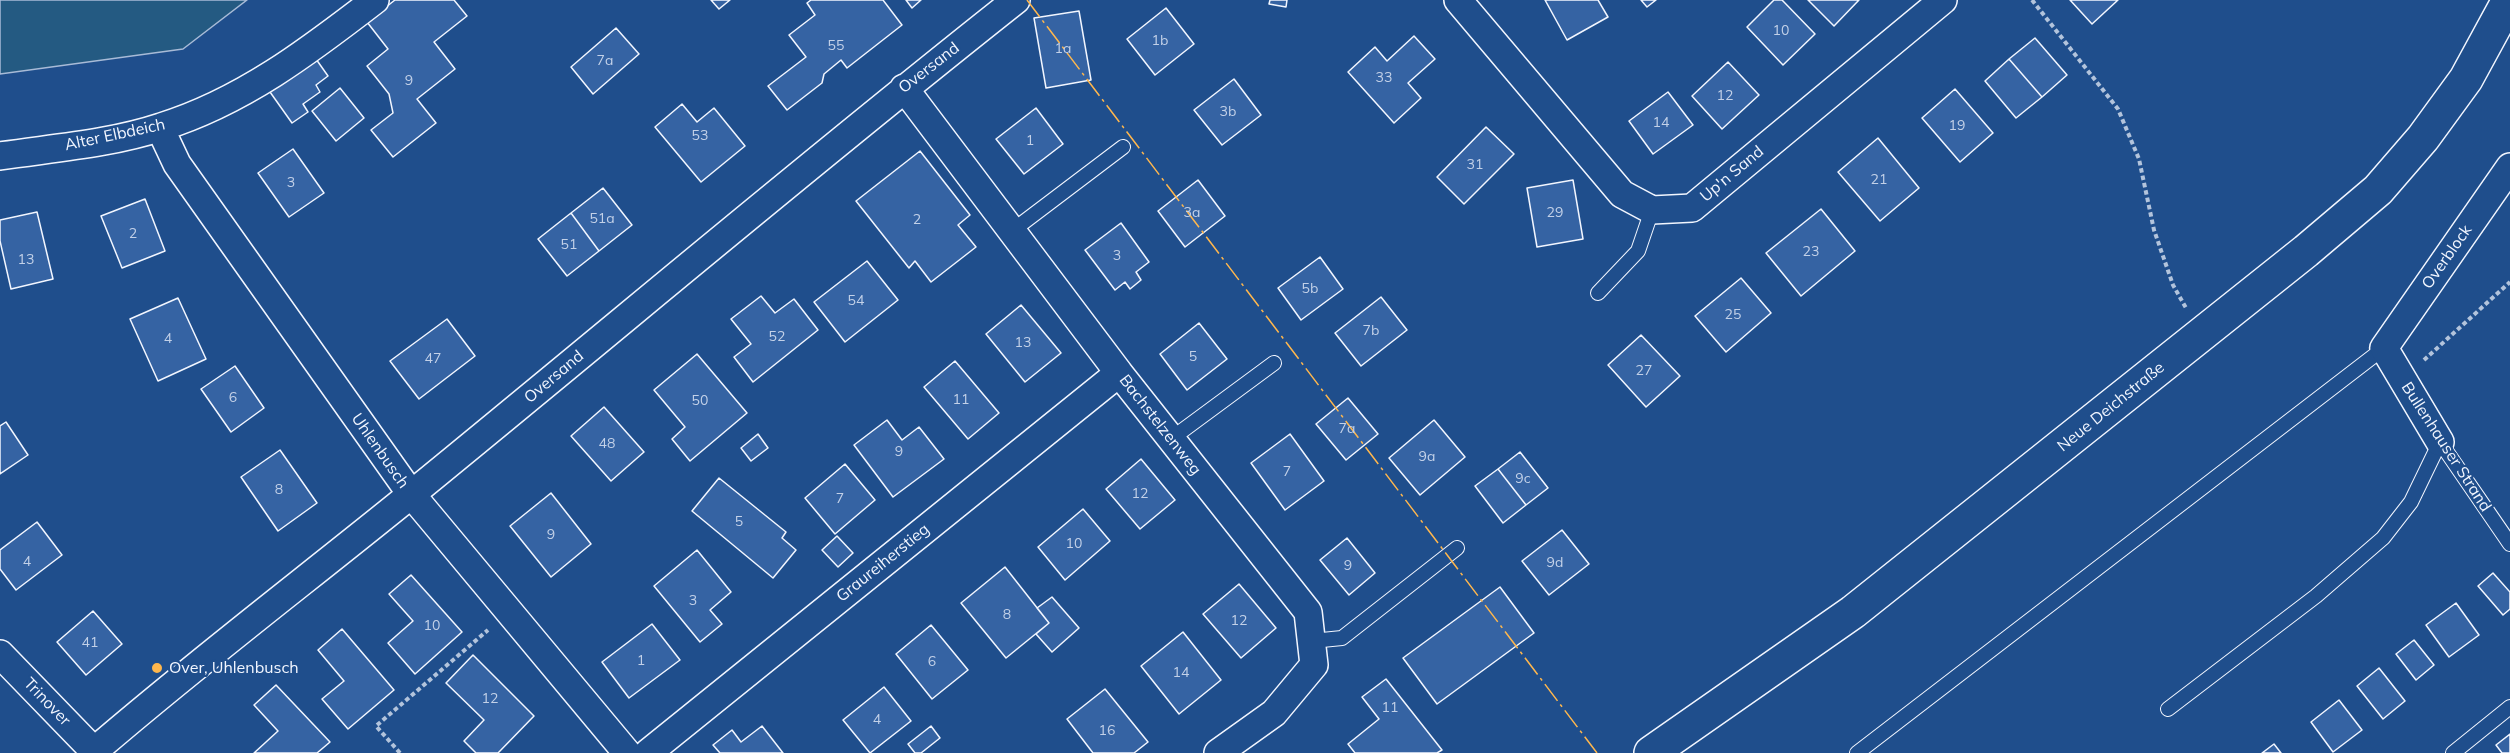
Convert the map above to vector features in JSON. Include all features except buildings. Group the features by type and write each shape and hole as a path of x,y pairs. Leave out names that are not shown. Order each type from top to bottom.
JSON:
{"street":[{"name":"Alter Elbdeich","path":"0,156 100,141 160,128 212,109 260,84 375,0"},
{"name":"Oversand","path":"93,752 165,689 411,494 904,88 1016,0"},
{"path":"1458,0 1622,194 1652,210"},
{"name":"Up'n Sand","path":"1652,210 1692,208 1943,0"},
{"name":"Neue Deichstraße","path":"1651,753 1853,612 2201,336 2378,190 2423,138 2466,79 2509,0"},
{"name":"Bachstelzenweg","path":"904,88 1119,373 1308,612 1314,665 1274,713 1218,753"},
{"name":"Uhlenbusch","path":"160,128 177,164 411,494 627,753"},
{"name":"Overblock","path":"2384,348 2510,167"},
{"name":"Bullenhauser Strand","path":"2384,348 2440,442"},
{"name":"Graureiherstieg","path":"648,753 1119,373"},
{"name":"Trinover","path":"0,654 93,752"}],"lane":[{"path":"1012,231 1123,147"},
{"path":"1598,293 1638,251 1652,210"},
{"path":"1857,753 2384,348"},
{"path":"1171,439 1274,363"},
{"path":"2168,709 2316,596 2383,538 2411,502 2440,442"},
{"name":"Bullenhauser Strand","path":"2440,442 2510,544"},
{"path":"1312,641 1342,638 1456,548"},
{"path":"2453,753 2510,707"}],"path":[{"path":"2032,0 2118,109 2139,159 2154,230 2173,285 2201,336"},
{"path":"2403,381 2510,282"},
{"path":"400,753 376,726 509,612"}],"shaded area":[{"path":"0,0 247,0 183,49 0,74"}],"power":[{"path":"1027,0 1597,753"}],"place":[{"name":"Over, Uhlenbusch","path":"157,668"}]}
